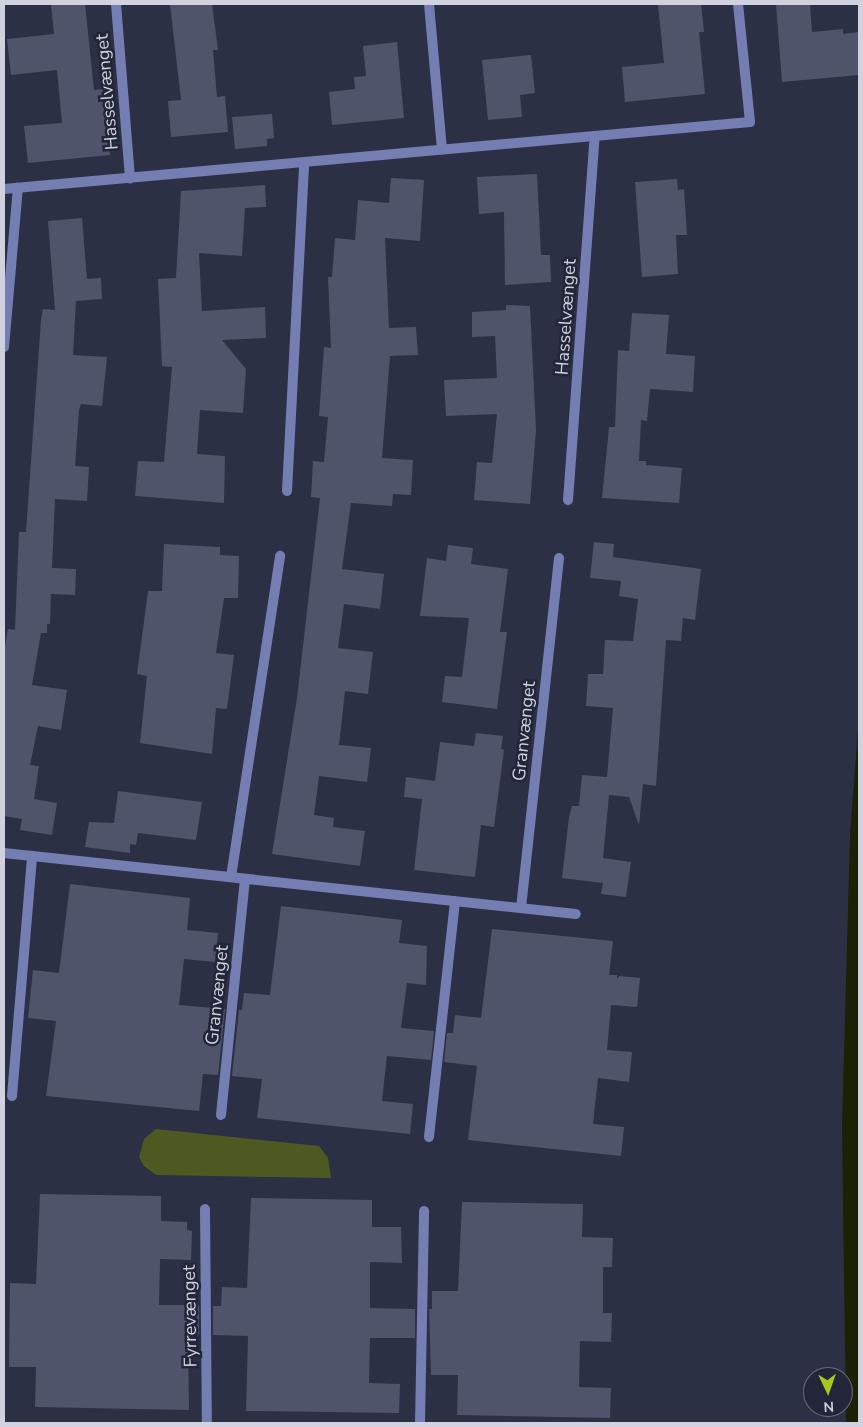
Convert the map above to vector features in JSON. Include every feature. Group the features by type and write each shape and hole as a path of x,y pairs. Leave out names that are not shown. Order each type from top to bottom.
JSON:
{"street":[{"name":"Hasselvænget","path":"116,4 130,178"},
{"path":"429,4 442,150"},
{"path":"4,190 750,122 738,4"},
{"name":"Hasselvænget","path":"568,500 595,136"},
{"path":"288,490 304,162"},
{"path":"4,347 18,188"},
{"path":"230,877 280,556"},
{"name":"Granvænget","path":"521,908 559,558"},
{"path":"4,853 576,914"},
{"path":"12,1096 32,856"},
{"name":"Granvænget","path":"221,1115 244,879"},
{"path":"429,1137 455,901"},
{"name":"Fyrrevænget","path":"205,1209 207,1423"},
{"path":"420,1423 424,1211"}],"green space":[{"path":"156,1129 319,1146 328,1158 331,1178 156,1175 144,1166 139,1157 144,1139"}],"shaded area":[{"path":"859,717 859,1423 846,1423 846,1417 853,1417 853,1367 845,1367 842,1127 850,835"}],"building":[{"path":"51,4 85,4 94,90 103,89 110,155 28,163 24,126 62,123 57,70 11,75 7,39 54,34"},
{"path":"170,4 212,4 218,50 213,50 217,97 225,96 228,132 171,137 168,101 181,100"},
{"path":"701,4 704,32 699,32 705,94 625,102 622,67 664,63 658,5"},
{"path":"776,4 810,4 812,32 843,29 843,34 859,32 859,75 782,82"},
{"path":"397,42 404,118 332,125 329,92 355,89 354,77 366,76 363,46"},
{"path":"531,55 535,93 520,95 522,117 488,120 482,60"},
{"path":"272,114 274,138 267,139 267,146 235,149 232,117"},
{"path":"537,174 541,255 550,255 551,282 505,285 504,212 479,214 477,177"},
{"path":"391,178 424,180 420,241 385,238 389,328 416,327 418,355 390,356 382,458 413,460 411,495 393,494 392,506 351,503 342,569 384,574 380,609 344,604 338,648 373,652 368,694 345,691 339,745 371,748 367,782 319,776 314,815 334,818 333,827 365,831 360,866 272,854 297,698 320,498 311,497 313,461 324,462 328,417 319,416 324,347 331,348 328,277 332,277 335,238 355,240 358,200 389,203"},
{"path":"677,179 678,190 684,189 687,235 676,235 678,274 642,277 635,182"},
{"path":"265,185 266,207 245,208 242,256 199,253 202,311 265,307 266,338 222,340 246,369 243,413 200,410 197,454 225,456 224,503 135,496 138,461 164,462 172,367 162,366 158,279 176,278 181,191"},
{"path":"82,218 87,279 101,278 102,299 76,301 73,355 107,357 102,406 81,404 79,410 75,466 89,467 87,501 55,499 52,568 76,569 75,595 51,594 50,624 47,624 47,633 41,633 32,685 67,690 61,730 38,726 30,765 39,766 34,799 57,803 52,835 20,830 22,819 4,816 4,651 8,629 15,630 19,532 26,532 41,320 43,309 55,310 48,221"},
{"path":"506,305 530,306 536,430 530,504 474,500 477,462 492,463 497,414 446,416 444,380 497,378 495,336 472,337 472,312 506,310"},
{"path":"632,313 669,315 666,354 695,356 693,392 650,389 647,421 641,420 639,461 646,461 646,465 682,468 679,503 602,498 609,427 615,427 618,350 629,351"},
{"path":"594,542 614,544 613,557 701,569 695,620 683,618 681,641 666,640 656,786 643,784 639,825 629,797 609,795 603,858 631,862 626,897 601,894 603,883 562,878 569,817 572,806 579,806 582,775 607,777 613,708 586,706 588,674 603,674 605,640 633,641 638,599 619,596 621,581 590,578"},
{"path":"164,544 220,547 220,555 239,556 238,598 224,598 216,653 234,655 227,709 216,708 212,754 140,743 147,676 137,674 148,591 162,591"},
{"path":"448,545 473,548 471,564 508,569 500,632 507,632 497,709 442,702 445,676 462,677 469,618 420,616 427,558 446,561"},
{"path":"476,733 503,736 501,749 504,750 494,827 481,825 475,877 414,870 422,799 404,797 406,777 435,781 440,742 474,746"},
{"path":"118,791 202,802 196,840 138,833 136,845 130,844 130,853 85,847 89,822 114,823"},
{"path":"70,884 190,898 187,930 218,933 215,962 184,959 179,1005 225,1009 218,1075 203,1074 199,1111 46,1096 56,1021 28,1018 33,970 59,973"},
{"path":"281,906 402,920 399,943 427,946 426,985 407,983 401,1028 434,1031 431,1060 387,1056 382,1101 413,1104 410,1134 257,1118 262,1079 232,1076 239,1010 242,1010 244,993 270,995"},
{"path":"492,929 613,941 609,975 617,975 617,979 619,976 640,978 637,1007 611,1005 607,1050 632,1052 629,1082 598,1078 593,1124 624,1127 621,1156 468,1140 477,1066 444,1062 447,1033 453,1033 455,1015 481,1018"},
{"path":"40,1194 161,1196 161,1221 187,1222 187,1230 192,1231 191,1260 160,1259 159,1305 199,1305 199,1334 188,1335 189,1410 35,1407 36,1367 9,1367 10,1283 36,1284"},
{"path":"251,1198 372,1200 372,1227 401,1227 402,1263 370,1262 370,1308 415,1309 415,1338 370,1338 369,1383 400,1384 399,1413 246,1411 248,1336 213,1335 213,1306 221,1306 222,1287 247,1288"},
{"path":"462,1202 583,1204 582,1237 613,1238 612,1267 603,1267 603,1313 612,1313 611,1342 580,1341 579,1387 611,1388 610,1418 457,1415 458,1375 431,1375 429,1309 432,1309 432,1291 458,1291"}]}
